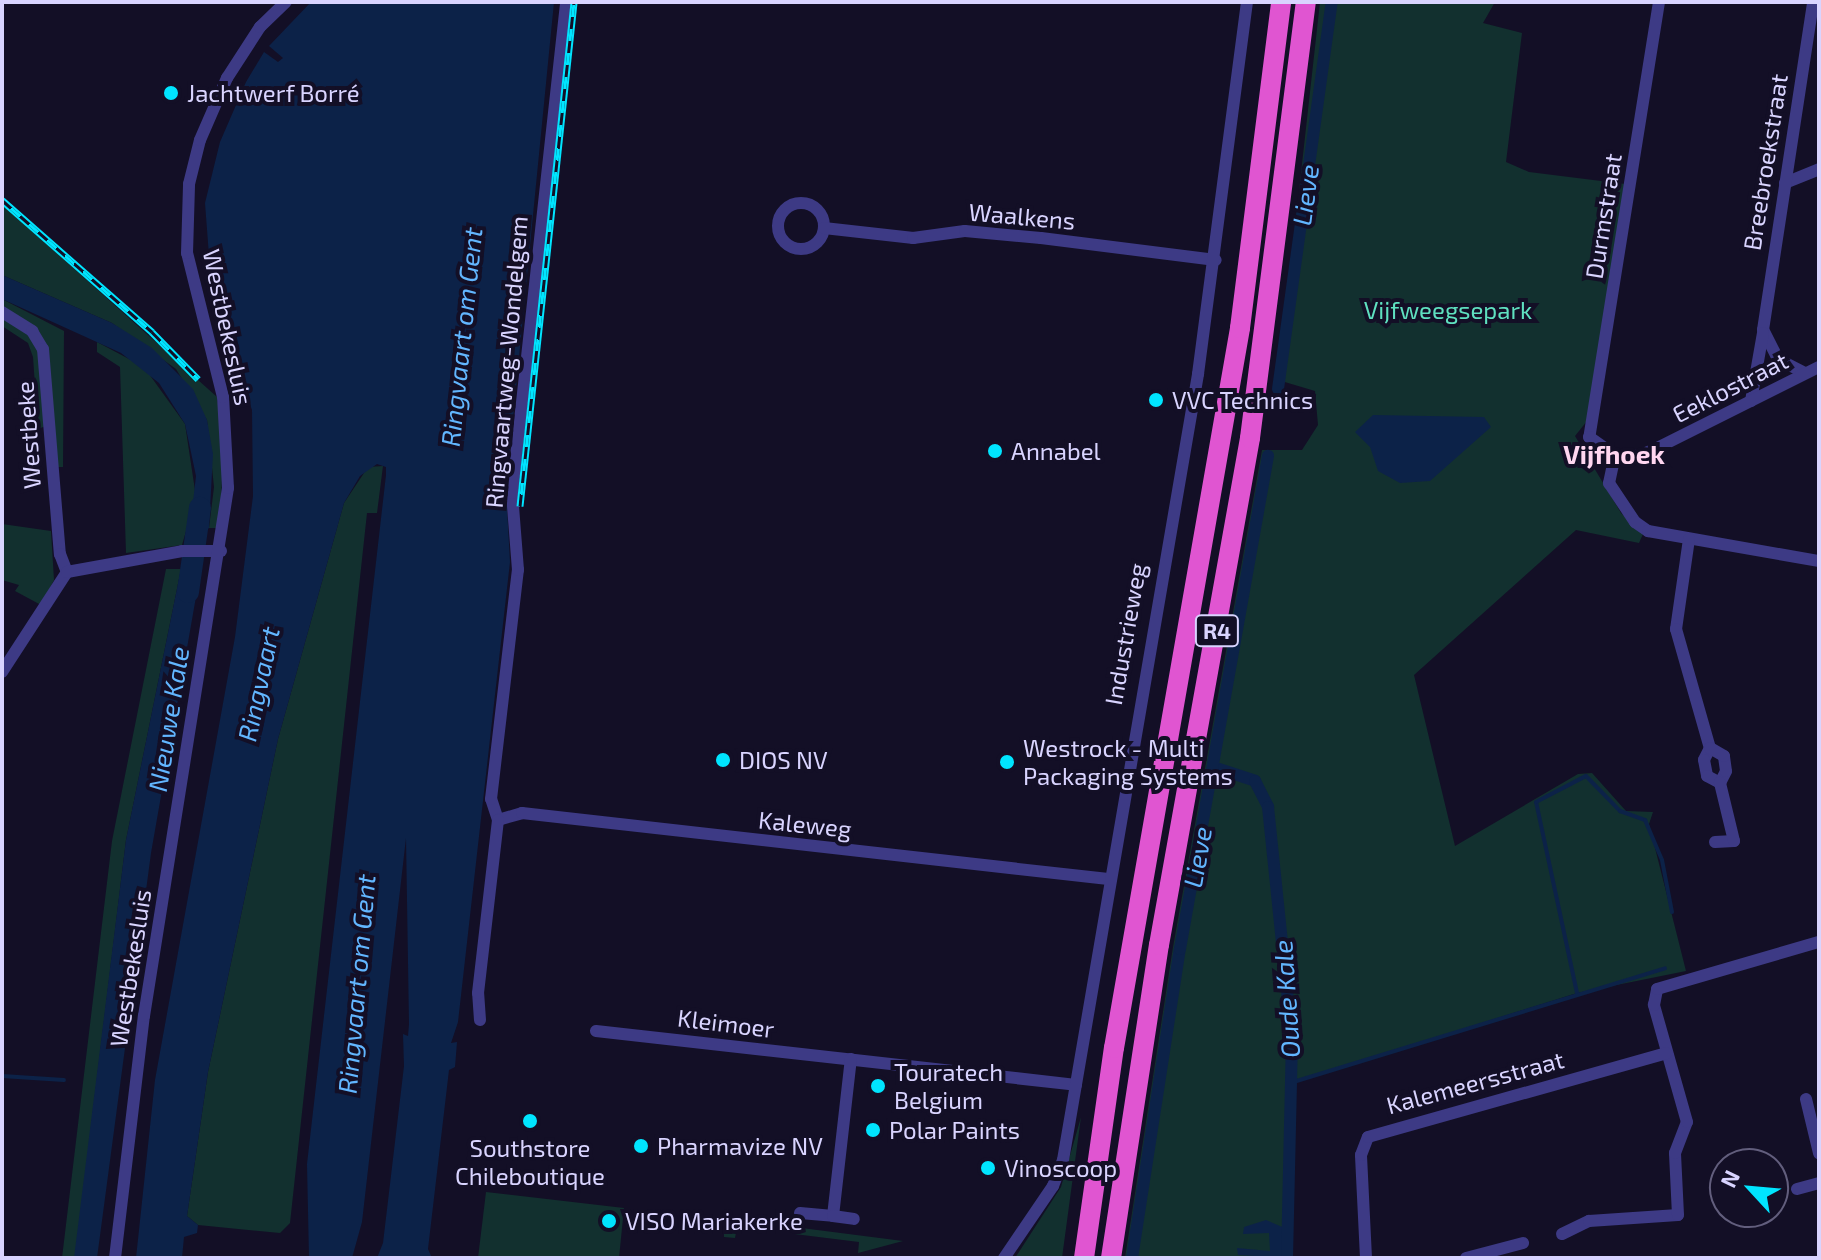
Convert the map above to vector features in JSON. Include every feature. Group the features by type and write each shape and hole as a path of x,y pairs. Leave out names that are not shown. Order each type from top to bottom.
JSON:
{"highway":[{"name":"R4","path":"1084,1258 1114,1048 1240,328 1281,2"},
{"name":"R4","path":"1111,1258 1162,930 1250,438 1306,2"}],"street":[{"name":"Westbekesluis","path":"115,1258 144,1016 228,488 226,417 192,284 189,184 200,140 227,78 260,27 286,2"},
{"name":"Ringvaartweg-Wondelgem","path":"480,1020 478,993 498,820 491,799 518,570 512,493 566,2"},
{"name":"Industrieweg","path":"1004,1258 1053,1186 1076,1085 1108,879 1216,260 1247,2"},
{"name":"Durmstraat","path":"1615,455 1589,437 1659,2"},
{"name":"Breebroekstraat","path":"1751,401 1813,2"},
{"path":"1785,183 1819,169"},
{"name":"Waalkens","path":"824,228 913,238 965,231 1216,260"},
{"name":"Westbeke","path":"2,312 32,331 43,349 59,540 67,572"},
{"path":"1763,330 1778,359 1805,373"},
{"name":"Eeklostraat","path":"1615,455 1638,456 1819,367"},
{"path":"1615,455 1609,483 1635,522 1648,531 1819,561"},
{"path":"1689,539 1676,629 1710,748 1704,760 1707,776 1720,783"},
{"path":"2,672 67,572 182,551 216,550"},
{"path":"1710,748 1724,756 1726,771 1720,783 1734,841 1715,842"},
{"name":"Kaleweg","path":"498,820 522,813 1108,879"},
{"path":"1679,1231 1675,1153 1687,1122 1654,1005 1661,987 1819,942"},
{"name":"Kleimoer","path":"596,1031 1076,1085"},
{"name":"Kalemeersstraat","path":"1366,1258 1361,1155 1373,1133 1666,1053"},
{"path":"833,1216 851,1059"},
{"path":"1806,1099 1819,1153"},
{"path":"1797,1189 1819,1183"},
{"path":"800,1213 854,1219"},
{"path":"1562,1234 1589,1221 1678,1215"},
{"path":"1466,1258 1523,1243"}],"green space":[{"name":"Vijfweegsepark","path":"1320,2 1495,2 1483,23 1522,33 1506,162 1529,172 1625,184 1591,416 1575,436 1621,513 1643,534 1639,543 1576,530 1414,675 1455,846 1578,774 1592,773 1626,811 1653,812 1649,824 1686,971 1577,993 1291,1083 1287,1258 1125,1258 1173,947 1262,450 1302,450 1318,425 1315,391 1278,380"},
{"path":"2,204 217,397 223,437 221,511 216,528 209,528 214,487 207,420 176,369 112,323 2,275"},
{"path":"2,299 64,331 63,467 56,467 51,424 38,429 33,357 28,343 2,326"},
{"path":"97,342 144,367 185,424 196,497 182,545 126,553 120,367 97,352"},
{"path":"383,466 377,513 367,513 290,1223 280,1233 198,1225 187,1216 208,1072 278,739 344,503 368,467"},
{"path":"2,524 51,531 54,580 41,605 15,591 19,585 2,580"},
{"path":"166,569 181,569 126,840 75,1258 62,1258 112,841"},
{"path":"1081,1117 1062,1258 1015,1258 1061,1187"},
{"path":"486,1192 624,1208 619,1258 478,1258"},
{"path":"686,1215 903,1241 858,1253 859,1242 737,1227 735,1238 724,1237 724,1226 696,1223"}],"water":[{"path":"311,2 554,2 506,489 510,562 458,1022 451,1043 457,1042 455,1067 449,1070 428,1249 432,1258 377,1258 383,1243 404,1066 403,1034 408,1036 409,1024 406,838 362,1222 352,1258 309,1258 307,1164 386,475 386,467 377,464 360,476 344,503 278,739 208,1072 187,1216 198,1225 197,1233 184,1237 182,1258 136,1258 155,1080 235,637 253,496 252,410 212,295 205,203 220,142 246,82 264,52 278,62 283,58 269,46"},
{"path":"2,275 112,323 152,348 193,389 207,420 213,454 209,528 198,536 190,528 196,476 185,424 159,383 121,353 2,299"},
{"path":"1373,415 1484,417 1491,427 1430,481 1400,483 1378,471 1370,447 1355,432"},
{"path":"193,562 200,574 151,853 97,1258 74,1258 126,840 181,569"},
{"path":"1266,1220 1287,1229 1287,1258 1238,1255 1237,1248 1270,1251 1269,1233 1243,1234 1244,1227"}],"waterway":[{"name":"Lieve","path":"1278,389 1332,2"},
{"name":"Lieve","path":"1132,1258 1180,949 1268,456"},
{"name":"Nieuwe Kale","path":"188,592 200,508"},
{"name":"Oude Kale","path":"1219,769 1255,781 1268,807 1292,1038 1287,1258"},
{"path":"1577,993 1536,802 1586,776 1620,811 1645,820 1662,860 1672,912"},
{"path":"1290,1083 1665,968"},
{"path":"2,1076 64,1080"}],"railway":[{"path":"520,506 574,2"},
{"path":"2,200 152,332 198,379"}],"place":[{"name":"Jachtwerf Borré","path":"171,93"},
{"name":"VVC Technics","path":"1156,400"},
{"name":"Annabel","path":"995,451"},
{"name":"DIOS NV","path":"723,760"},
{"name":"Westrock - Multi Packaging Systems","path":"1007,762"},
{"name":"Touratech Belgium","path":"878,1086"},
{"name":"Southstore Chileboutique","path":"530,1121"},
{"name":"Polar Paints","path":"873,1130"},
{"name":"Pharmavize NV","path":"641,1146"},
{"name":"Vinoscoop","path":"988,1168"},
{"name":"VISO Mariakerke","path":"609,1221"}],"district":[{"name":"Vijfhoek","path":"1614,454"}],"water label":[{"name":"Ringvaart om Gent","path":"461,337"},
{"name":"Ringvaart","path":"258,684"},
{"name":"Ringvaart om Gent","path":"356,984"}]}
